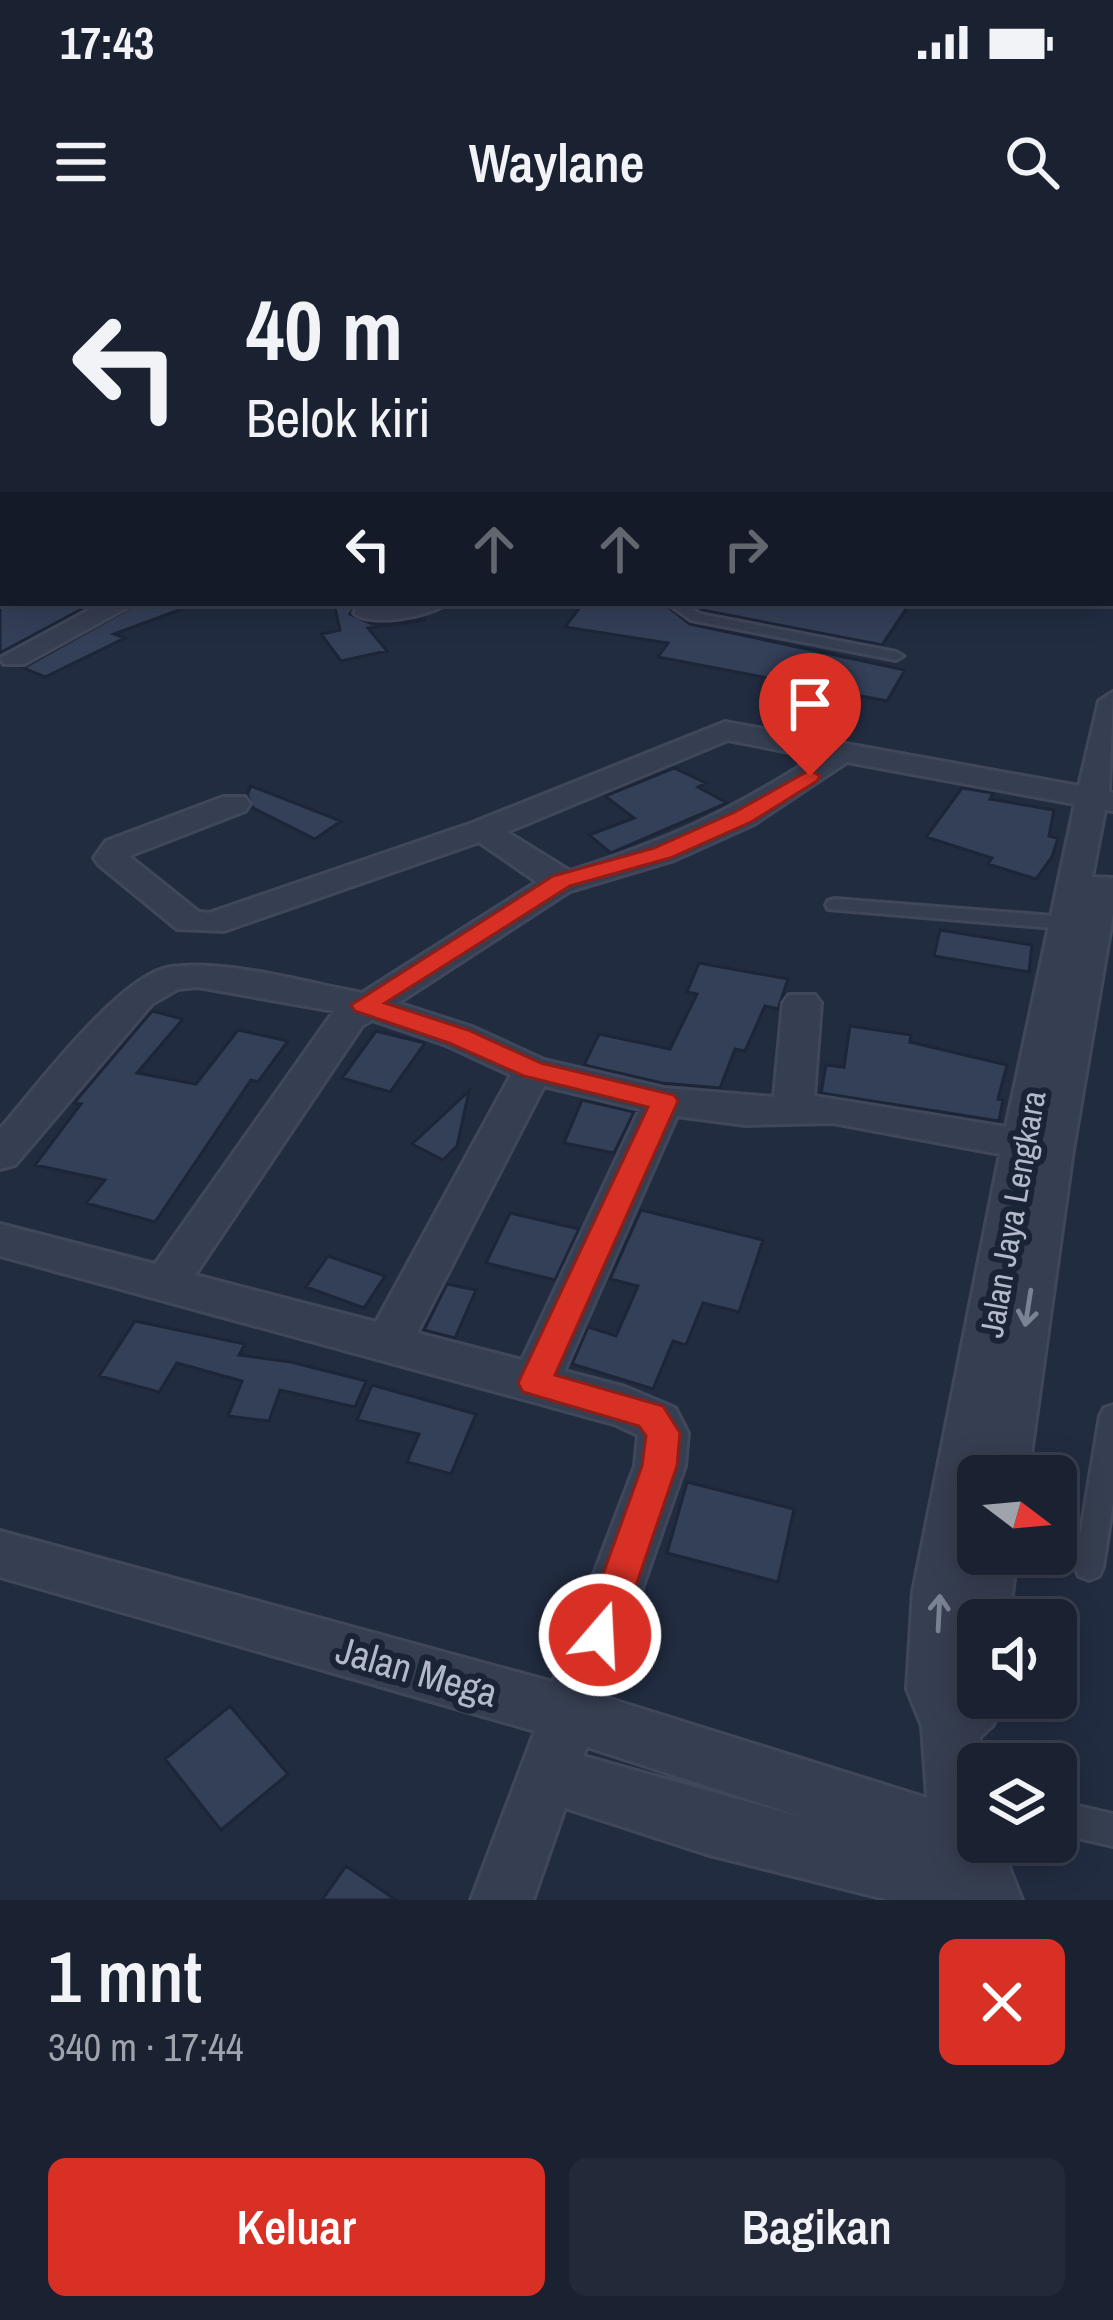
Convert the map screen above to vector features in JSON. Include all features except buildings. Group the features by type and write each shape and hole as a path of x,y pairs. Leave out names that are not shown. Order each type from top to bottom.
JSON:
{"street":[{"path":"14,658 116,606"},
{"path":"367,613 413,606"},
{"name":"Jalan Jaya Lengkara","path":"957,1756 935,1689 940,1592 1039,1148 1084,978 1107,807 1113,701"},
{"path":"233,803 118,848 111,858 200,926 483,830 724,731 1107,807"},
{"path":"166,1282 333,1040 364,1005 562,881 662,853 743,817 843,752"},
{"name":"Jalan Jaya Lengkara","path":"1084,978 1066,923 1107,807"},
{"path":"483,830 562,881"},
{"path":"0,1155 139,996 170,978 198,976 364,1005 459,1036 533,1070 664,1101 746,1111 853,1112 1039,1148"},
{"path":"793,1108 802,1003"},
{"path":"387,1346 533,1070"},
{"path":"535,1383 664,1101"},
{"name":"Jalan Jaya Lengkara","path":"1005,1455 1039,1148"},
{"path":"0,1240 651,1416 663,1433 660,1466 502,1900"},
{"name":"Jalan Mega","path":"0,1554 573,1715 721,1764 957,1800"},
{"path":"706,1824 721,1764"},
{"path":"548,1774 706,1824 957,1803"}],"lane":[{"path":"679,606 696,616 896,656"},
{"path":"835,905 1066,923"},
{"path":"1089,1567 1113,1416"},
{"path":"1077,1821 1113,1830"}],"route":[{"path":"600,1635 660,1466 663,1433 651,1416 535,1383 664,1101 533,1070 459,1036 364,1005 562,881 662,853 768,804 810,776"}]}
